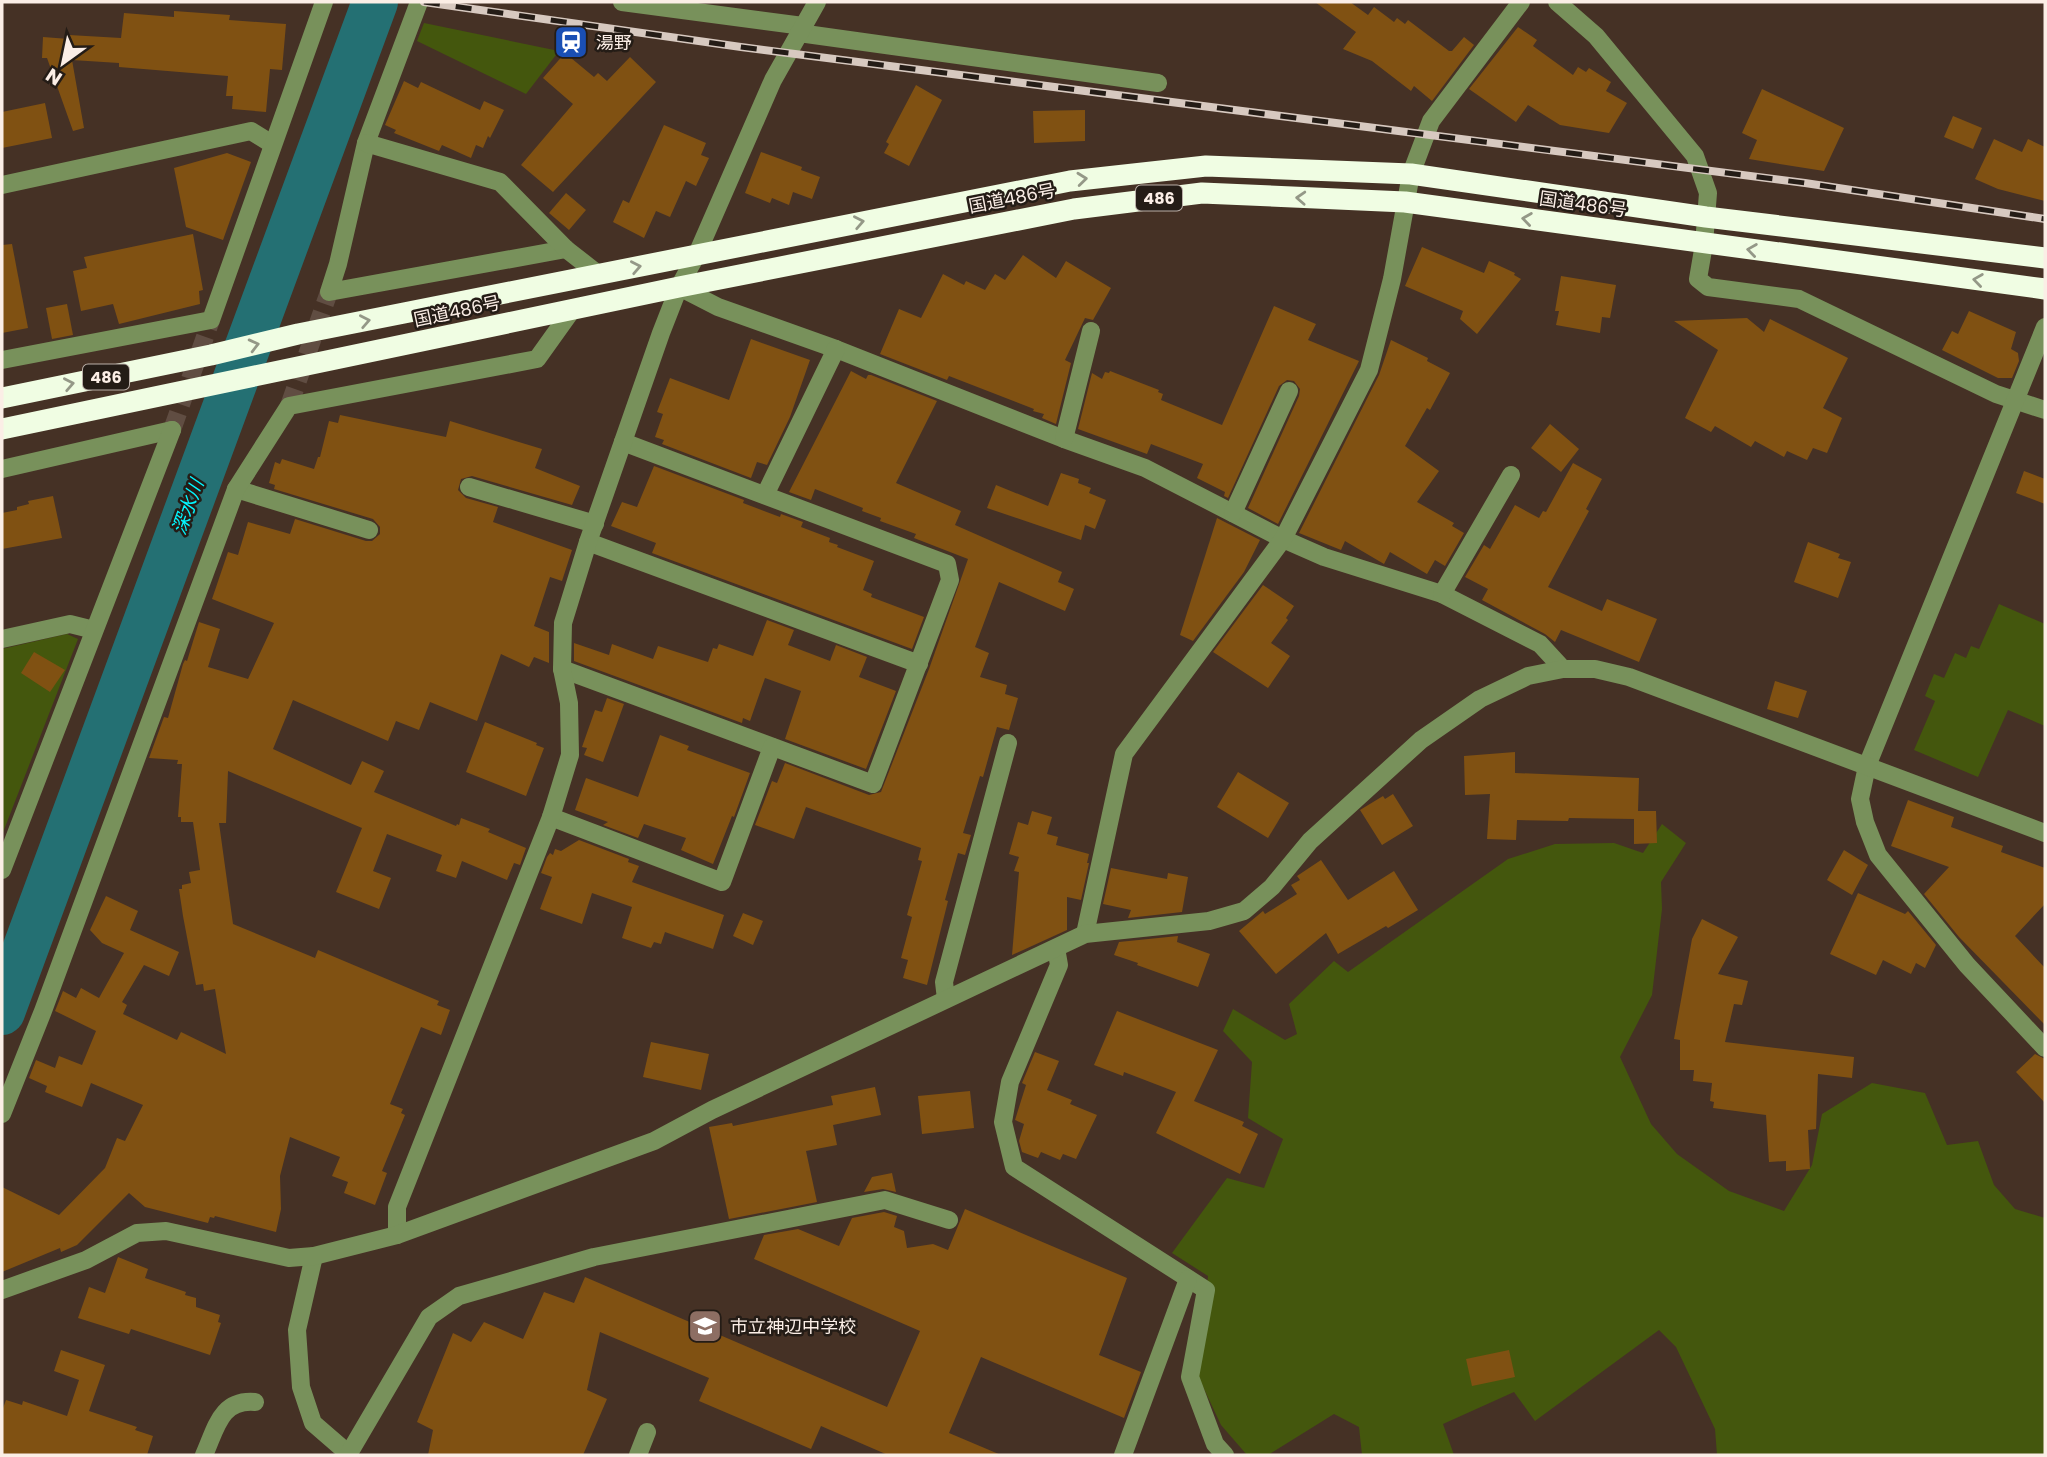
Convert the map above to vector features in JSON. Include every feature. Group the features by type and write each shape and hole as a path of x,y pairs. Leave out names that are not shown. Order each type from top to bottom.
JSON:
{"highway":[{"name":"国道486号","path":"2,398 211,355 298,334 1070,181 1206,166 1411,174 1706,217 2045,258"},
{"name":"国道486号","path":"2,429 679,287 1074,209 1202,193 1405,202 2045,289"}],"street":[{"path":"2,360 211,320 324,2"},
{"path":"419,2 366,143 329,292 566,249"},
{"path":"622,2 1158,83"},
{"path":"397,1235 397,1207 551,817 570,755 569,704 562,669 563,623 588,542 679,287 697,254 773,80 817,2"},
{"path":"1085,934 1124,754 1283,539 1369,370 1392,279 1411,174 1432,121 1521,2"},
{"path":"1557,2 1596,36 1695,156 1708,193 1698,279 1708,287 1799,299 1996,394 2045,410"},
{"path":"2,185 251,131 272,144"},
{"path":"366,143 500,182 566,249 598,274"},
{"path":"679,287 718,307 836,349 1064,439 1146,468 1283,539 1324,557 1442,594 1540,644 1563,669"},
{"path":"2,1114 43,1011 236,489 289,406 537,359 572,310"},
{"path":"2045,327 1867,766 1860,799 1865,822 1878,855 1967,965 2045,1048"},
{"path":"1064,439 1091,331"},
{"path":"765,495 836,349"},
{"path":"1233,513 1289,391"},
{"path":"2,469 172,430 2,870"},
{"path":"562,669 873,785 950,580 947,564 623,442"},
{"path":"1442,594 1511,475"},
{"path":"469,487 595,524"},
{"path":"236,489 369,530"},
{"path":"588,542 919,664"},
{"path":"2,639 70,624 94,630"},
{"path":"2,1290 86,1260 137,1233 166,1231 289,1258 314,1256 397,1235 654,1141 712,1110 1085,934 1209,921 1244,911 1272,887 1310,841 1421,740 1480,699 1528,676 1563,669 1595,669 1629,677 2045,833"},
{"path":"946,999 944,982 1009,743"},
{"path":"551,817 722,882 772,747"},
{"path":"1056,948 1059,965 1010,1082 1003,1122 1014,1167 1206,1290 1189,1377 1215,1444 1225,1455"},
{"path":"314,1256 297,1330 302,1387 313,1423 349,1455 429,1317 459,1296 594,1257 884,1200 948,1220"},
{"path":"1124,1455 1188,1279"},
{"path":"204,1455 224,1411 241,1401 255,1402"},
{"path":"638,1455 648,1432"}],"green space":[{"path":"424,23 559,51 526,94 417,41"},
{"path":"1999,604 2045,624 2045,726 2008,710 1978,777 1914,750 1935,701 1925,696 1934,674 1944,678 1955,653 1966,658 1971,646 1979,649"},
{"path":"67,634 78,639 2,835 2,649"},
{"path":"1662,824 1686,843 1661,882 1662,909 1652,995 1620,1057 1651,1124 1677,1154 1729,1191 1784,1211 1812,1165 1822,1114 1872,1083 1925,1093 1947,1145 1978,1141 1994,1185 2015,1209 2045,1218 2045,1455 1717,1455 1715,1429 1676,1347 1659,1330 1535,1421 1514,1392 1443,1424 1454,1455 1362,1455 1359,1427 1334,1414 1268,1455 1247,1455 1221,1425 1198,1376 1208,1276 1172,1253 1227,1178 1264,1188 1283,1139 1248,1118 1252,1062 1223,1031 1233,1009 1285,1040 1297,1034 1289,1004 1334,961 1348,972 1508,859 1555,844 1614,843 1643,853"}],"building":[{"path":"1315,2 1350,2 1368,15 1374,7 1394,22 1397,18 1405,24 1408,20 1449,51 1464,37 1474,45 1432,101 1414,86 1411,91 1372,61 1343,49 1356,32"},
{"path":"174,11 230,15 229,20 286,24 282,70 270,69 266,112 232,109 233,96 226,96 228,76 119,67 119,63 72,60 84,128 73,131 47,58 42,58 43,37 69,39 69,35 121,38 124,13 174,17"},
{"path":"1518,27 1537,40 1533,46 1573,75 1578,67 1586,72 1589,68 1611,82 1606,91 1627,103 1609,133 1560,125 1528,105 1516,122 1469,89"},
{"path":"565,53 594,77 598,73 607,81 630,57 656,82 553,192 521,165 573,104 543,78"},
{"path":"404,81 418,88 421,82 480,110 484,101 504,110 490,138 488,136 483,148 476,145 471,158 442,145 439,151 394,133 396,130 385,125"},
{"path":"916,85 942,100 909,166 884,153 889,144 886,142"},
{"path":"1762,89 1844,128 1824,171 1749,159 1757,140 1742,133"},
{"path":"45,103 52,138 2,148 2,112"},
{"path":"1085,110 1085,141 1034,143 1033,111"},
{"path":"1953,116 1982,128 1973,149 1944,137"},
{"path":"664,125 706,143 701,155 709,158 696,186 686,181 670,217 656,211 644,238 613,222 623,200 629,203"},
{"path":"1994,139 2022,152 2028,139 2045,147 2045,201 1998,189 1975,179"},
{"path":"761,152 802,167 801,170 820,177 812,199 793,192 789,205 772,198 770,203 745,193"},
{"path":"227,153 251,162 223,240 186,227 174,168"},
{"path":"566,193 586,210 569,230 549,213"},
{"path":"193,234 203,290 199,291 200,304 119,324 113,304 81,311 73,271 87,268 84,257"},
{"path":"12,244 28,328 2,333 2,245"},
{"path":"1422,247 1484,273 1489,261 1515,273 1514,275 1521,279 1477,334 1460,319 1463,311 1405,286"},
{"path":"1023,255 1056,278 1066,261 1111,288 1093,320 1085,318 1065,360 1071,363 1056,424 1042,418 1044,414 1033,411 1034,409 949,376 947,380 880,354 899,309 921,318 943,274 964,285 966,281 985,290 995,274 1005,280"},
{"path":"1561,276 1616,285 1610,318 1602,317 1600,333 1556,325 1559,311 1555,311"},
{"path":"67,304 73,335 52,339 46,308"},
{"path":"1274,306 1316,324 1308,340 1359,361 1278,524 1248,508 1299,396 1300,389 1294,381 1287,380 1279,386 1228,498 1224,496 1225,492 1197,478 1203,464 1151,444 1147,454 1078,429 1092,373 1102,379 1105,372 1110,371 1159,390 1158,392 1163,394 1161,400 1222,425"},
{"path":"1969,311 2016,332 2011,349 2018,353 2019,361 2012,378 1998,378 1942,350 1952,331 1958,334"},
{"path":"1747,318 1764,332 1770,319 1848,358 1823,408 1842,418 1827,453 1813,448 1807,460 1787,451 1784,457 1755,441 1751,447 1715,426 1711,432 1685,418 1718,350 1674,321"},
{"path":"751,339 810,360 790,417 767,465 757,462 751,478 662,444 664,440 655,437 663,414 657,412 670,378 729,400"},
{"path":"1391,340 1428,358 1427,361 1450,373 1430,410 1427,408 1405,446 1439,471 1417,502 1454,523 1452,526 1464,533 1445,566 1435,560 1427,574 1390,552 1384,564 1345,541 1341,550 1299,533 1379,375"},
{"path":"851,371 866,379 871,375 937,401 896,483 961,511 955,525 1062,572 1058,582 1074,589 1065,611 999,582 975,647 989,653 980,677 1007,685 1005,694 1018,698 1009,730 997,727 983,777 980,776 963,833 971,835 965,855 958,853 927,985 903,978 908,960 901,958 912,917 907,915 922,861 918,860 921,848 806,807 794,839 755,825 772,781 777,783 785,763 869,795 881,792 968,559 914,538 916,534 880,521 881,518 862,511 863,508 815,489 811,500 789,492"},
{"path":"340,415 446,437 450,421 542,449 535,468 580,486 572,505 472,476 461,479 458,490 466,498 498,507 493,522 572,550 562,581 550,577 534,626 549,632 549,663 534,657 529,667 501,654 477,721 430,702 419,730 396,721 388,741 293,700 273,749 351,785 362,761 384,771 374,792 456,826 461,818 490,829 488,832 526,848 520,865 514,863 507,880 462,861 456,878 436,871 442,855 387,834 373,871 391,878 379,909 336,892 362,828 228,771 226,823 219,823 233,924 315,958 318,950 439,1001 437,1005 450,1010 441,1035 421,1027 390,1104 403,1109 401,1113 405,1115 382,1171 387,1173 375,1205 344,1193 348,1182 332,1176 340,1157 290,1137 280,1176 281,1209 276,1232 215,1216 210,1217 208,1223 145,1207 129,1193 77,1245 61,1252 60,1248 2,1272 2,1187 59,1215 105,1168 117,1138 125,1141 143,1105 91,1083 82,1107 45,1092 47,1086 29,1078 36,1060 55,1068 59,1056 82,1065 96,1031 55,1011 63,991 76,998 81,988 99,998 124,953 102,943 90,930 106,896 138,911 130,930 179,952 169,976 144,965 122,1002 127,1005 123,1014 177,1040 181,1032 226,1054 215,989 204,991 203,984 196,985 183,916 179,889 182,889 182,885 191,883 189,872 200,870 193,822 181,822 181,817 178,817 182,764 177,764 178,760 149,758 164,717 168,718 183,664 187,661 199,622 220,629 208,667 248,679 274,623 212,599 228,552 238,555 248,522 290,534 295,519 366,541 372,541 380,534 380,527 373,519 274,489 275,485 269,483 275,462 280,464 282,459 314,469 320,457 329,421 338,423"},
{"path":"1550,424 1579,449 1561,472 1531,448"},
{"path":"1573,463 1602,479 1586,509 1589,511 1548,587 1602,611 1607,599 1657,619 1639,662 1561,630 1555,642 1482,600 1488,589 1465,577 1484,545 1490,549 1515,505 1539,518 1543,511 1546,512"},
{"path":"654,466 744,500 743,503 780,517 781,514 803,522 801,527 830,538 829,542 838,545 837,547 874,561 863,590 872,594 871,597 924,617 912,649 652,553 656,543 611,526 622,502 637,507"},
{"path":"2024,471 2045,479 2045,504 2016,493"},
{"path":"1061,473 1079,479 1078,483 1091,488 1089,493 1106,500 1095,529 1085,525 1081,540 987,508 996,485 1048,506"},
{"path":"53,496 62,538 2,549 2,513 17,510 17,507 29,504 28,501"},
{"path":"1217,518 1260,540 1244,572 1193,641 1180,635"},
{"path":"1808,542 1840,554 1838,558 1851,562 1838,598 1794,582"},
{"path":"1263,585 1294,606 1286,618 1288,620 1271,643 1290,656 1268,688 1213,652"},
{"path":"767,620 794,630 788,645 830,661 836,645 867,657 859,677 896,691 866,769 785,739 801,691 765,678 750,721 743,718 742,723 574,661 574,643 609,655 612,644 653,659 658,646 708,662 713,648 717,649 719,644 753,656"},
{"path":"34,652 65,670 50,692 21,673"},
{"path":"1775,681 1807,691 1798,718 1767,709"},
{"path":"607,698 624,704 603,762 584,755 587,748 582,747 595,710 602,712"},
{"path":"485,722 544,748 526,796 466,772"},
{"path":"660,735 689,746 687,750 750,773 713,864 681,850 686,838 644,824 638,838 603,825 608,822 575,810 586,778 638,797"},
{"path":"1515,752 1515,773 1639,778 1638,811 1656,811 1657,843 1634,844 1634,819 1517,820 1516,840 1487,839 1490,794 1465,795 1464,756"},
{"path":"1238,772 1289,803 1268,838 1217,807"},
{"path":"1393,794 1413,826 1382,845 1360,810 1383,796 1385,799"},
{"path":"1908,800 1954,817 1951,827 2003,846 2001,852 2045,868 2045,904 2015,936 2045,968 2045,1025 1959,937 1924,894 1949,867 1891,846"},
{"path":"1032,811 1052,817 1047,834 1058,837 1056,845 1089,854 1089,863 1081,900 1067,897 1067,930 1012,955 1019,872 1014,871 1019,857 1009,854 1018,822 1028,825"},
{"path":"579,840 629,859 628,862 639,866 632,882 724,915 713,949 665,932 661,944 654,942 651,948 622,938 632,907 592,893 582,924 540,909 552,877 541,873 547,857 550,853 553,855 555,849 561,851"},
{"path":"1844,850 1868,865 1852,895 1827,880"},
{"path":"1321,860 1348,900 1394,871 1418,910 1338,954 1326,933 1276,974 1239,931 1263,911 1265,914 1297,894 1291,885 1300,880 1297,876"},
{"path":"1111,868 1167,879 1168,873 1188,877 1182,912 1128,918 1131,910 1103,904"},
{"path":"1858,893 1905,914 1908,911 1936,945 1925,968 1916,963 1911,974 1883,960 1876,975 1830,954"},
{"path":"743,913 763,921 753,945 733,936"},
{"path":"1702,919 1738,937 1718,974 1748,981 1742,1005 1734,1004 1725,1042 1854,1057 1852,1078 1818,1074 1816,1129 1808,1130 1810,1169 1786,1171 1786,1161 1769,1162 1766,1115 1713,1108 1714,1102 1710,1101 1712,1083 1693,1081 1694,1070 1680,1070 1680,1040 1674,1039 1692,939"},
{"path":"1178,936 1177,942 1210,954 1198,987 1114,955 1119,942"},
{"path":"1117,1011 1218,1050 1194,1101 1244,1122 1242,1126 1258,1134 1240,1174 1156,1133 1176,1092 1124,1072 1123,1076 1094,1065"},
{"path":"651,1042 709,1054 701,1090 643,1077"},
{"path":"1035,1052 1059,1061 1047,1090 1072,1100 1070,1104 1097,1115 1076,1159 1063,1154 1060,1160 1041,1152 1038,1158 1022,1152 1019,1141 1024,1124 1015,1120 1026,1085 1022,1083"},
{"path":"2035,1054 2045,1059 2045,1103 2016,1072"},
{"path":"875,1087 881,1115 833,1125 837,1145 806,1151 817,1202 729,1219 709,1127 732,1123 733,1126 833,1105 831,1096"},
{"path":"970,1091 974,1128 922,1134 918,1096"},
{"path":"892,1173 896,1192 883,1189 864,1192 872,1177"},
{"path":"965,1209 1127,1278 1099,1355 1141,1372 1124,1418 981,1357 949,1433 1001,1455 888,1455 821,1426 811,1449 699,1401 709,1378 600,1332 587,1390 607,1399 583,1455 428,1455 433,1430 417,1422 453,1333 471,1342 484,1322 523,1339 544,1292 574,1303 585,1277 887,1407 920,1331 754,1259 764,1235 798,1229 839,1246 852,1218 884,1212 897,1216 894,1227 904,1231 907,1248 933,1244 948,1250"},
{"path":"118,1257 148,1269 145,1278 196,1298 196,1307 220,1315 218,1322 221,1323 210,1355 131,1329 129,1334 78,1318 89,1287 105,1293"},
{"path":"61,1350 105,1365 89,1411 137,1427 135,1430 153,1436 147,1455 2,1455 2,1411 6,1400 22,1405 23,1401 67,1416 79,1380 54,1371"},
{"path":"1509,1350 1515,1377 1472,1386 1466,1359"}],"waterway":[{"name":"深水川","path":"2,1012 375,2"}],"tunnel":[{"path":"289,406 329,292"},
{"path":"172,430 211,320"}],"railway":[{"path":"424,2 741,47 1805,183 2045,219"}],"place":[{"name":"湯野","path":"571,42"},
{"name":"市立神辺中学校","path":"705,1326"}]}
